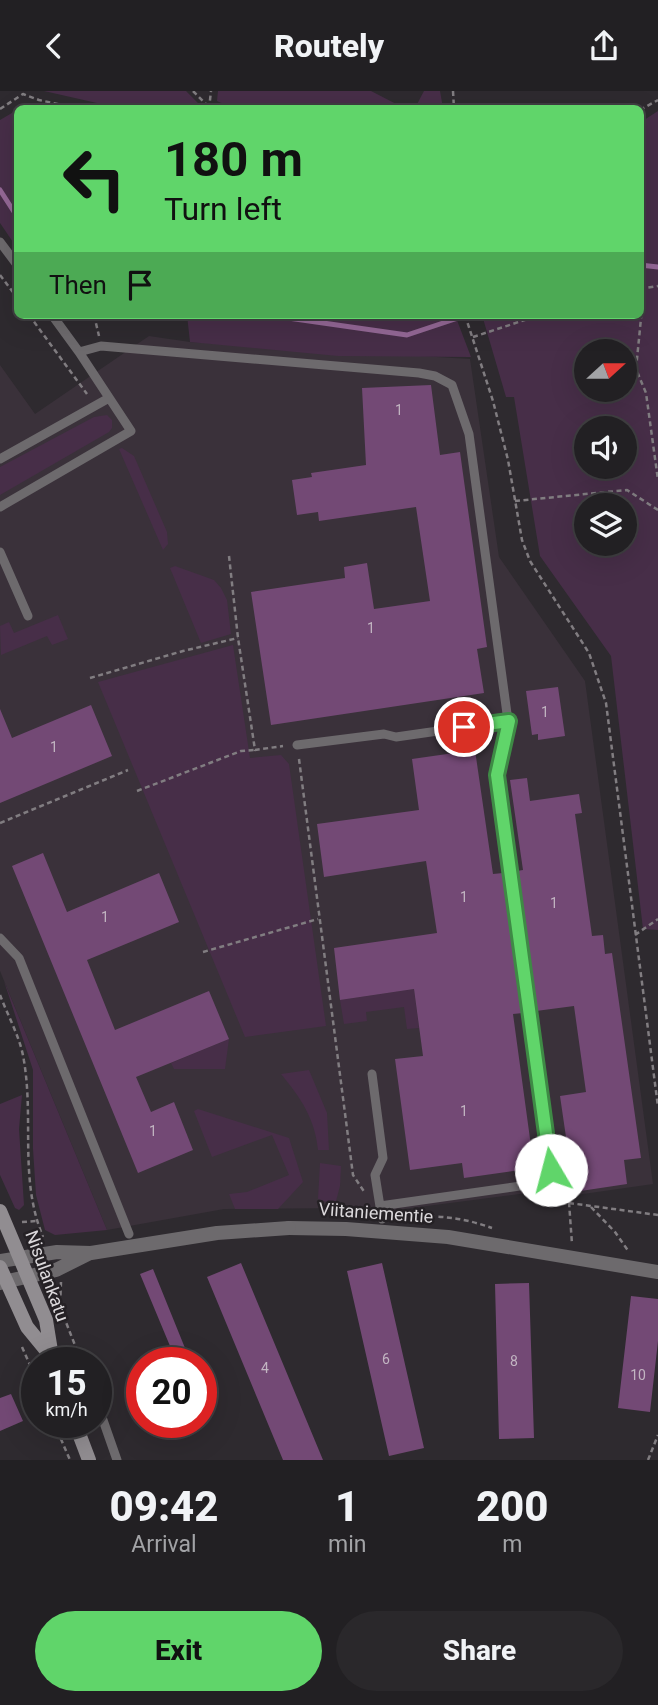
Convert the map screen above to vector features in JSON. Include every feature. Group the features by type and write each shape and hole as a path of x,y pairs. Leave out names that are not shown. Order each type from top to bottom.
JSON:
{"main road":[{"name":"Nisulankatu","path":"0,1212 46,1320 50,1347"},
{"name":"Nisulankatu","path":"2,1277 27,1327 42,1347"},
{"path":"81,1438 89,1460"}],"street":[{"name":"Viitaniementie","path":"0,1261 50,1254 91,1253 217,1233 289,1228 448,1237 658,1272"},
{"name":"Viitaniementie","path":"2,1277 29,1277 57,1271 91,1253"}],"lane":[{"path":"0,242 14,261"},
{"path":"0,506 131,431 55,319"},
{"path":"79,352 101,346 419,373 435,376 452,385 469,435 509,721 497,775 551,1170 549,1178 541,1183 380,1206"},
{"path":"0,459 109,398"},
{"path":"0,552 29,616"},
{"path":"297,745 384,734 396,737 509,721"},
{"path":"0,938 19,958 129,1234"},
{"path":"372,1074 383,1158 375,1175 382,1219"},
{"path":"109,1438 117,1460"}],"path":[{"path":"0,109 27,91"},
{"path":"193,91 207,105"},
{"path":"23,94 62,105"},
{"path":"0,275 14,294"},
{"path":"32,319 95,406"},
{"path":"95,319 101,346"},
{"path":"467,319 493,401 508,460 522,540 530,561 589,653 606,703 658,1107"},
{"path":"473,338 528,319"},
{"path":"640,319 636,369 646,393 658,480"},
{"path":"515,501 627,490 658,510"},
{"path":"229,556 238,639 256,750"},
{"path":"90,678 183,651 238,639"},
{"path":"137,791 242,751 297,745 353,1175 367,1196"},
{"path":"0,823 128,770"},
{"path":"203,952 318,919"},
{"path":"635,935 658,919"},
{"name":"Nisulankatu","path":"0,995 24,1058 29,1184 36,1221 50,1254"},
{"path":"549,1178 568,1188 572,1248"},
{"path":"569,1203 658,1215"},
{"path":"589,1205 615,1232 633,1258"},
{"name":"Nisulankatu","path":"57,1271 63,1286 60,1307 76,1347"},
{"path":"648,1460 658,1435"},
{"path":"60,1438 70,1460"}],"shaded area":[{"path":"44,91 186,91 199,104 198,105 106,105"},
{"path":"218,91 371,91 398,105 226,105 217,101"},
{"path":"424,91 440,91 442,105 417,105"},
{"path":"658,111 658,930 643,929 611,656 540,556 514,397 506,397 483,319 644,319 644,120"},
{"path":"14,112 14,244 0,223 0,120"},
{"path":"187,319 457,319 471,357 338,356 190,342"},
{"path":"149,336 190,342 470,359 499,557 585,681 653,1184 569,1196 567,1188 396,1210 224,1209 107,1230 0,971 0,365 35,414"},
{"path":"107,415 112,420 109,432 0,495 0,467 94,417"},
{"path":"122,448 134,456 167,532 168,544 163,550 119,449"},
{"path":"175,566 214,580 221,588 227,600 231,634 201,643 170,568"},
{"path":"58,615 68,639 52,645 47,636 1,655 0,626 9,622 14,633"},
{"path":"233,645 250,758 281,755 289,764 326,1026 245,1037 98,682"},
{"path":"4,981 107,1230 55,1235 45,1230 36,1195 33,1070"},
{"path":"414,989 419,1028 407,1029 404,1007 366,1012 367,1021 344,1024 340,1000"},
{"path":"229,1039 225,1069 174,1069 171,1063"},
{"path":"309,1070 327,1113 329,1150 318,1150 314,1128 306,1109 281,1074"},
{"path":"22,1095 19,1129 24,1205 19,1210 15,1208 0,1175 0,1104"},
{"path":"198,1109 289,1138 303,1182 278,1209 235,1209 229,1194 247,1192 289,1175 272,1135 212,1157 194,1111"},
{"path":"320,1163 341,1166 335,1205 318,1199"}],"building":[{"path":"431,385 440,455 460,452 487,647 477,649 484,693 271,725 251,592 345,578 344,567 367,563 374,609 430,601 416,507 319,521 318,512 297,515 292,480 312,477 311,473 366,465 362,388"},
{"path":"558,687 565,736 538,740 538,734 532,735 526,691"},
{"path":"91,705 112,756 0,803 0,709 12,738"},
{"path":"475,750 493,874 503,873 523,1013 513,1014 534,1168 464,1178 462,1163 410,1170 395,1059 423,1056 414,989 340,1000 334,948 437,933 426,861 324,877 317,824 419,810 412,759"},
{"path":"527,778 530,801 579,794 582,813 575,814 592,936 603,935 605,954 612,953 641,1158 624,1160 627,1184 574,1192 560,1096 586,1092 574,1006 536,1011 517,871 523,870 510,780"},
{"path":"43,853 67,912 159,873 179,922 87,960 115,1030 209,991 229,1039 136,1077 151,1112 174,1102 193,1150 138,1173 12,866"},
{"path":"241,1263 323,1460 283,1460 207,1277"},
{"path":"382,1263 424,1448 389,1456 347,1271"},
{"path":"153,1269 185,1347 170,1347 140,1274"},
{"path":"529,1283 534,1438 499,1439 495,1284"},
{"path":"631,1296 658,1299 658,1341 650,1412 618,1408"},
{"path":"11,1394 21,1422 0,1431 0,1398"}],"waterway":[{"path":"0,190 14,212"},
{"path":"644,265 658,267"},
{"path":"295,319 407,335 455,319"}],"route":[{"path":"464,727 509,721 497,775 551,1170"}]}
